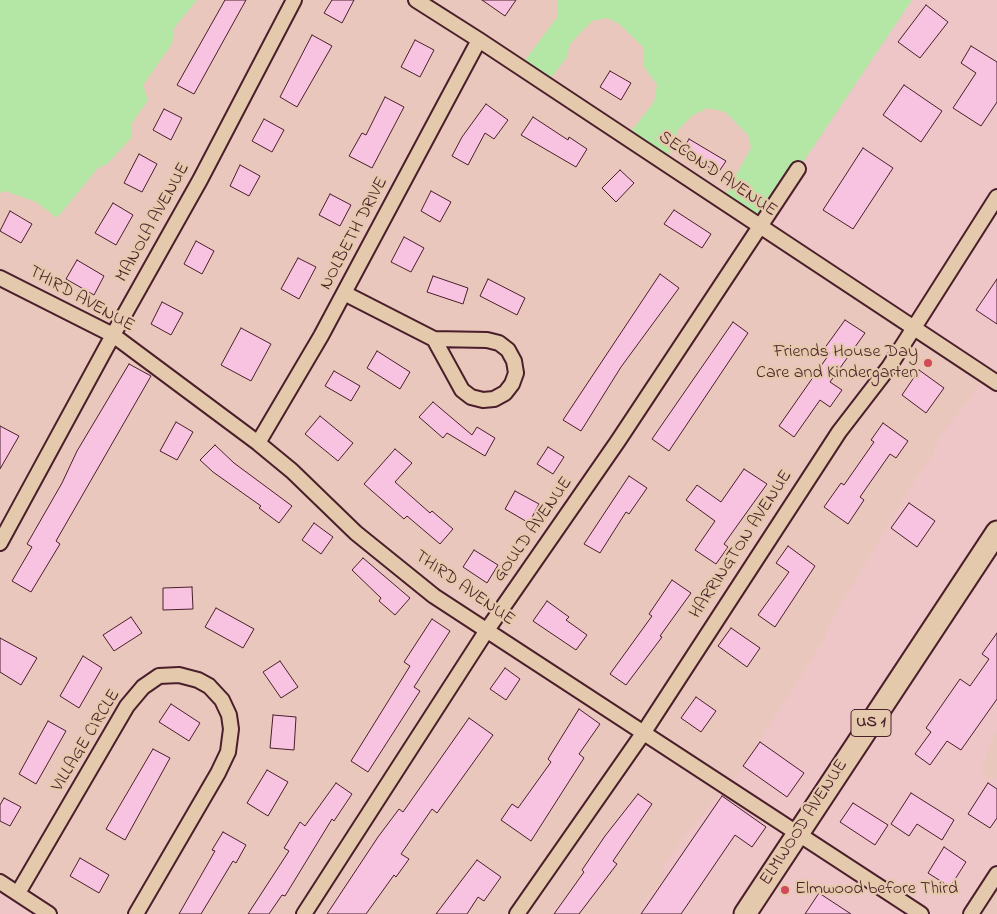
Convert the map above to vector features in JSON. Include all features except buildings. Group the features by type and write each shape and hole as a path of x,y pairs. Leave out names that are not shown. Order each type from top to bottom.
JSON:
{"main road":[{"name":"ELMWOOD AVENUE","path":"745,914 997,532"}],"street":[{"name":"MANOLA AVENUE","path":"0,542 113,334 200,180 294,0"},
{"name":"SECOND AVENUE","path":"416,0 997,383"},
{"name":"NOLBETH DRIVE","path":"258,443 344,293 479,40"},
{"name":"GOULD AVENUE","path":"304,914 487,630 618,441 798,169"},
{"name":"HARRINGTON AVENUE","path":"517,914 644,732 839,432 889,367 997,197"},
{"name":"THIRD AVENUE","path":"0,278 113,334 258,443 292,471 356,533 434,596 922,914"},
{"path":"344,293 434,339 488,340 499,343 508,350 514,360 516,373 512,384 505,393 494,399 483,400 471,397 462,390 434,339"},
{"name":"VILLAGE CIRCLE","path":"18,893 127,706 143,687 159,676 179,675 198,680 209,686 222,700 229,715 231,729 228,752 218,773 136,914"},
{"path":"971,914 997,874"},
{"path":"0,882 43,912"}],"shaded area":[{"path":"912,0 997,0 997,730 981,768 988,780 997,778 997,877 973,914 639,914 641,906 664,878 663,865 723,789 733,782 826,637 827,628 914,482 933,455 939,438 984,380 764,229 787,186"},
{"path":"0,880 39,914 0,914"}],"green space":[{"path":"0,0 197,0 174,28 172,44 143,85 148,100 132,123 132,137 107,164 98,168 57,218 36,202 5,191 0,193"},
{"path":"558,0 912,0 787,186 764,229 721,202 751,148 748,135 725,112 708,108 693,115 677,131 676,141 664,161 625,139 654,102 657,85 644,67 643,47 619,24 607,18 592,21 570,44 567,57 545,86 519,68 558,16"}],"place":[{"name":"Friends House Day Care and Kindergarten","path":"928,363"},
{"name":"Elmwood before Third","path":"785,890"}]}
